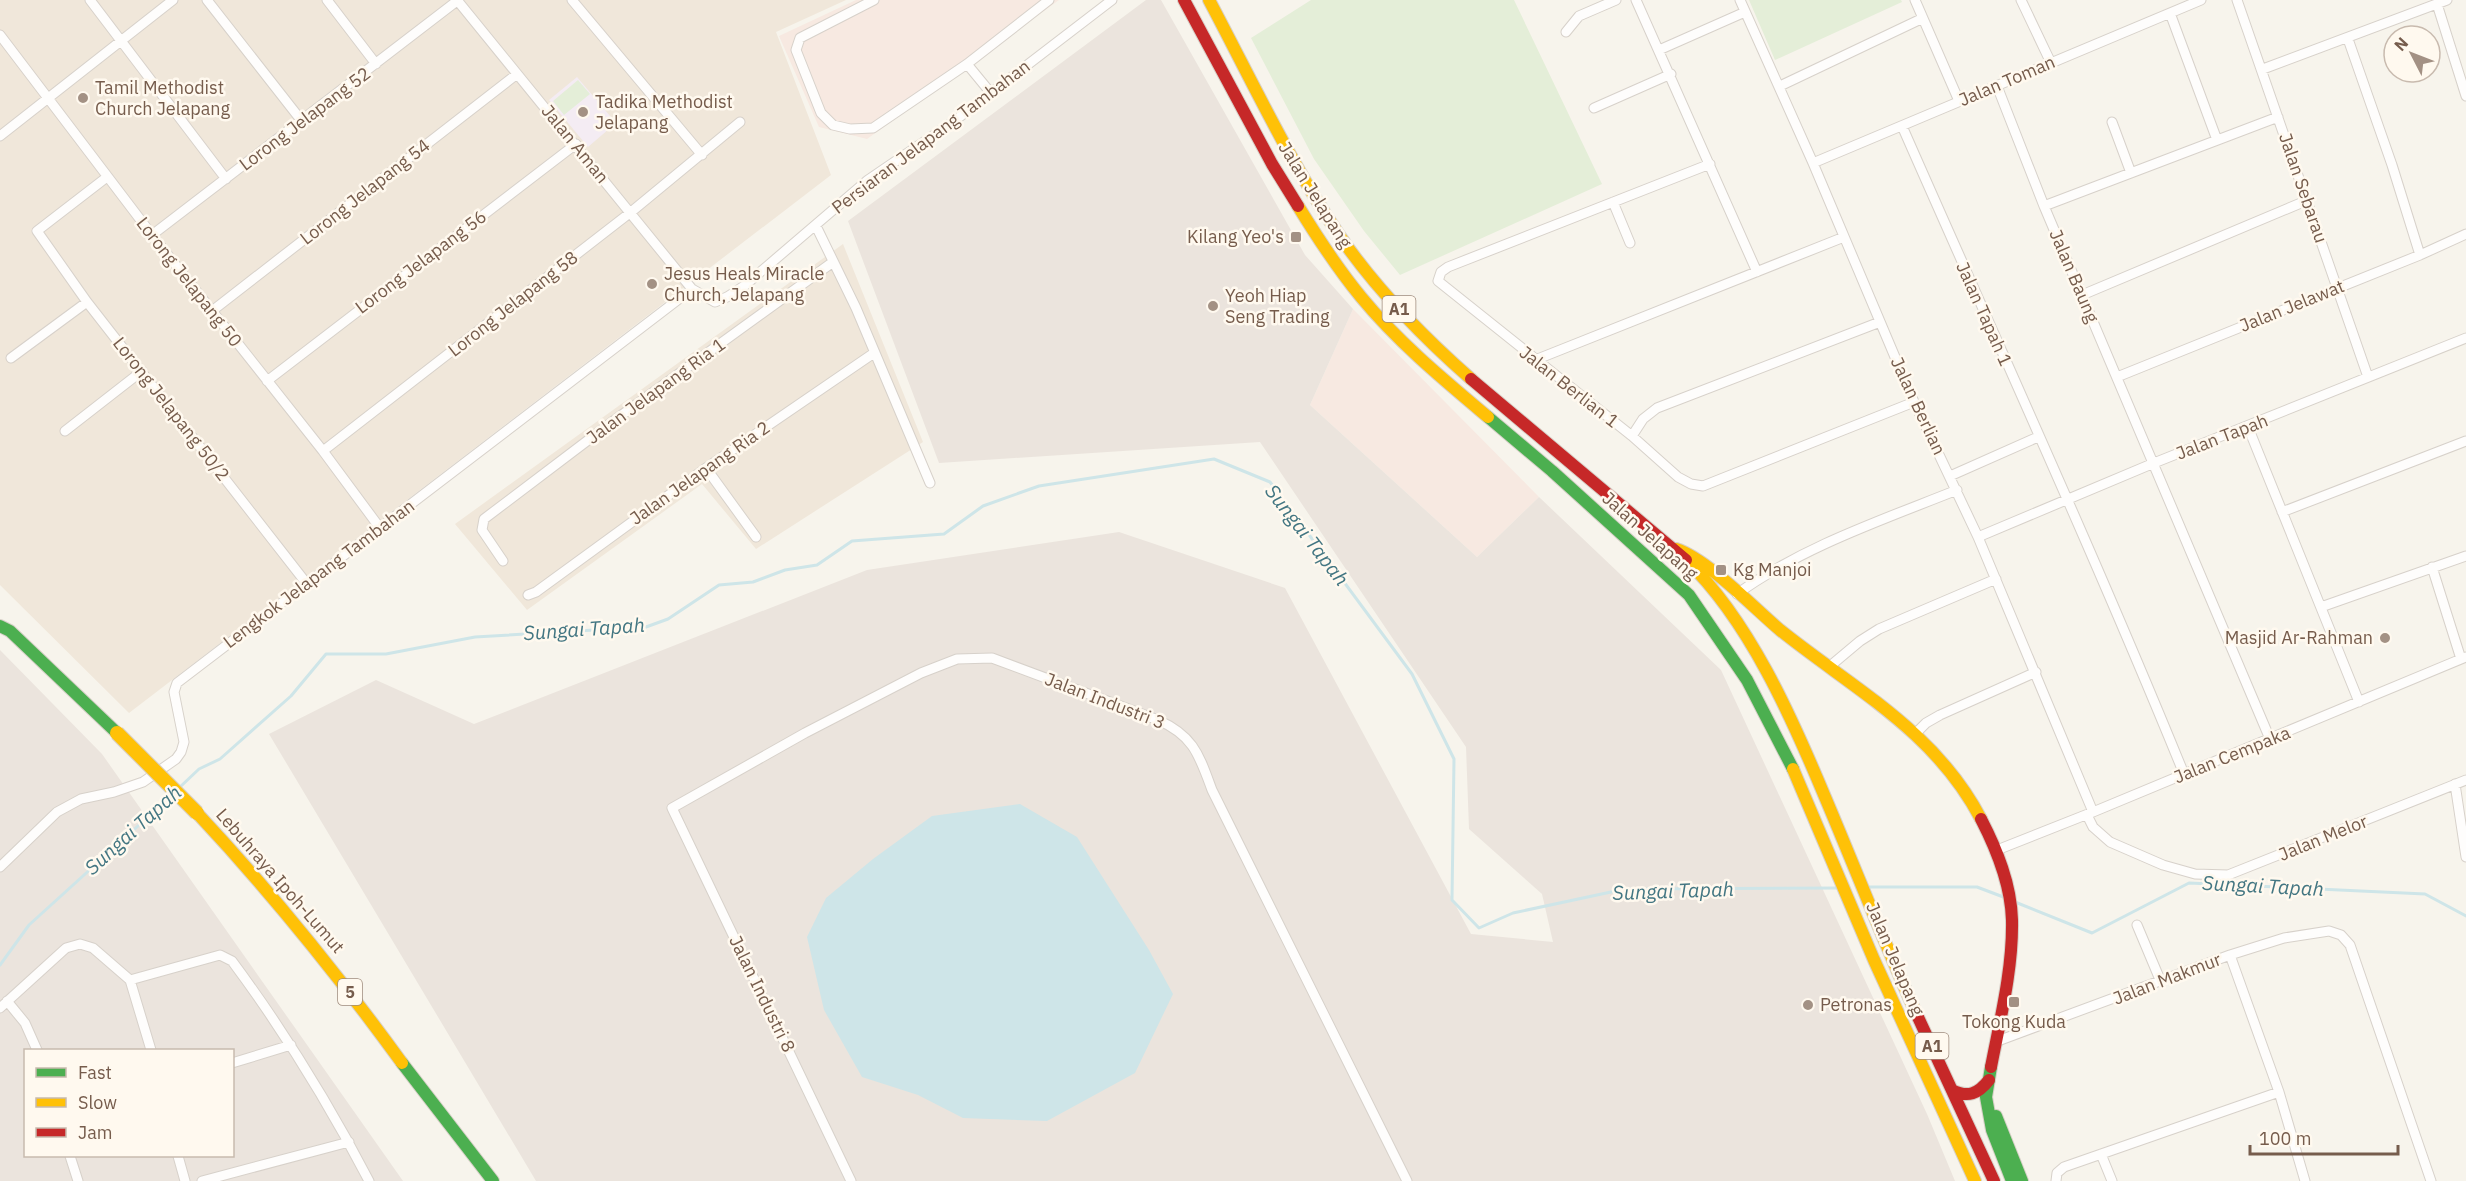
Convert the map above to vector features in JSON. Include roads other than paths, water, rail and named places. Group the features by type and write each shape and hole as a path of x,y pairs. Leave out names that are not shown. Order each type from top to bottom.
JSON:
{"main road":[{"name":"Jalan Jelapang","path":"1184,0 1282,180 1312,228 1360,296 1390,329 1437,374 1552,471 1689,595 1747,680 1799,780 1874,960 1975,1181"},
{"name":"Jalan Jelapang","path":"1209,0 1273,122 1327,216 1363,267 1409,321 1461,370 1672,548 1712,587 1765,667 1804,747 1871,910 1994,1181"},
{"path":"1672,548 1688,575 1689,595 1706,595 1731,617"},
{"path":"1672,548 1688,553 1829,667 1916,733 1946,764 1969,796 1997,850 2009,894 2012,921 2007,982 1986,1097 1990,1124 2012,1181"},
{"name":"Lebuhraya Ipoh-Lumut","path":"0,617 5,628 117,733 268,888 335,972 420,1084 463,1146 492,1181"},
{"path":"1953,1090 1964,1096 1971,1095 1983,1089 1989,1080"},
{"path":"1989,1080 1996,1117 2022,1181"},
{"path":"1968,1165 1969,1181"}],"street":[{"path":"90,0 226,179"},
{"path":"0,136 172,0"},
{"path":"207,0 301,120"},
{"path":"327,0 376,64"},
{"name":"Lorong Jelapang 52","path":"152,235 457,0"},
{"name":"Jalan Aman","path":"457,0 692,289"},
{"path":"572,0 702,155"},
{"path":"874,0 800,38 796,44 799,58 821,113 833,124 850,129 873,128 967,64 1049,0"},
{"name":"Persiaran Jelapang Tambahan","path":"692,289 715,302 728,297 816,226 868,180 1112,0"},
{"path":"1566,32 1579,16 1616,0"},
{"path":"1636,0 1671,74 1757,272"},
{"name":"Jalan Berlian","path":"1740,0 1780,86 1914,402 1978,537 2036,672 2090,813"},
{"path":"1914,0 1959,101"},
{"path":"2021,0 2051,63"},
{"name":"Jalan Toman","path":"1813,163 2201,0"},
{"name":"Jalan Sebarau","path":"2237,0 2263,69 2368,377"},
{"path":"2263,69 2447,0"},
{"path":"2437,4 2466,96"},
{"path":"1659,50 1745,12"},
{"path":"2170,13 2217,140"},
{"path":"1780,86 1921,19"},
{"name":"Lorong Jelapang 50","path":"0,35 107,177 380,528"},
{"path":"2348,39 2392,165 2420,255"},
{"path":"967,64 990,92"},
{"name":"Lorong Jelapang 54","path":"212,311 517,74"},
{"path":"1594,108 1671,74"},
{"name":"Jalan Baung","path":"1997,86 2044,206 2270,739"},
{"path":"2044,206 2278,117"},
{"name":"Lorong Jelapang 58","path":"323,452 631,212 740,122"},
{"path":"2112,122 2131,173"},
{"name":"Jalan Tapah 1","path":"1902,126 2038,437 2124,626 2184,774"},
{"name":"Lorong Jelapang 56","path":"267,381 576,144"},
{"path":"1630,243 1613,202 1710,164"},
{"name":"Lorong Jelapang 50/2","path":"107,177 37,231 87,302 308,584"},
{"path":"2082,296 2308,200"},
{"name":"Jalan Berlian 1","path":"1613,202 1448,267 1442,272 1438,281 1632,436 1678,477 1691,484 1703,486 1914,402"},
{"path":"816,226 930,483"},
{"name":"Jalan Jelawat","path":"2117,377 2420,255 2466,234"},
{"path":"1536,360 1844,237"},
{"name":"Jalan Jelapang Ria 1","path":"503,561 482,530 481,524 484,519 612,422 833,262"},
{"name":"Lengkok Jelapang Tambahan","path":"0,867 57,812 81,799 114,792 142,782 176,759 184,742 174,692 177,682 692,289"},
{"path":"11,358 87,302"},
{"path":"1632,436 1643,419 1657,408 1880,322"},
{"name":"Jalan Tapah","path":"1978,537 2154,463 2466,338"},
{"name":"Jalan Jelapang Ria 2","path":"528,595 536,592 706,468 874,353"},
{"path":"65,430 142,371"},
{"path":"2248,427 2359,702"},
{"path":"1950,476 2038,437"},
{"path":"2282,513 2466,441"},
{"path":"706,468 756,537"},
{"path":"1737,594 1780,566 1957,489"},
{"path":"2321,607 2466,556"},
{"path":"2432,567 2464,658"},
{"path":"1829,667 1860,641 1879,629 1996,579"},
{"name":"Jalan Industri 3","path":"672,808 805,733 921,674 957,659 992,658 1173,727 1190,740 1212,790 1407,1181"},
{"name":"Jalan Cempaka","path":"1997,850 2464,658"},
{"path":"1916,733 1926,723 1940,715 2036,672"},
{"name":"Jalan Melor","path":"2090,813 2093,827 2110,842 2163,865 2195,874 2228,875 2466,780"},
{"path":"2455,784 2466,857"},
{"name":"Jalan Industri 8","path":"672,808 851,1181"},
{"path":"2137,925 2161,982"},
{"name":"Jalan Makmur","path":"1995,1042 2230,955 2284,938 2329,931 2341,934 2350,945 2432,1181"},
{"path":"37,1049 25,1023 3,1004 66,948 80,944 93,948 130,980 151,1049"},
{"path":"130,980 220,955 226,957 238,969 291,1045 369,1181"},
{"path":"2230,955 2279,1092 2305,1181"},
{"path":"234,1062 291,1045"},
{"path":"2056,1181 2057,1173 2064,1167 2279,1092"},
{"path":"202,1181 349,1143"},
{"path":"2101,1154 2112,1181"},
{"path":"71,1157 78,1181"},
{"path":"179,1157 185,1181"}],"water":[{"path":"1020,804 1077,837 1149,950 1173,994 1135,1073 1047,1121 963,1118 918,1095 862,1077 824,1010 807,937 826,898 873,859 932,816"}],"waterway":[{"name":"Sungai Tapah","path":"180,787 199,769 220,759 291,696 326,654 386,654 475,637 646,627 668,619 719,585 753,582 785,570 817,565 852,541 944,534 983,506 1039,486 1214,459 1270,482 1412,674 1454,759 1452,900 1479,928 1513,913 1625,889 1840,888"},
{"name":"Sungai Tapah","path":"0,965 29,925 171,796"},
{"name":"Sungai Tapah","path":"2015,902 2092,933 2189,883 2425,894 2466,916"},
{"name":"Sungai Tapah","path":"1868,887 1977,887 2006,898"}],"place":[{"name":"Tamil Methodist Church Jelapang","path":"83,98"},
{"name":"Tadika Methodist Jelapang","path":"583,112"},
{"name":"Kilang Yeo's","path":"1296,237"},
{"name":"Jesus Heals Miracle Church, Jelapang","path":"652,284"},
{"name":"Yeoh Hiap Seng Trading","path":"1213,306"},
{"name":"Kg Manjoi","path":"1721,570"},
{"name":"Masjid Ar-Rahman","path":"2385,638"},
{"name":"Tokong Kuda","path":"2014,1002"},
{"name":"Petronas","path":"1808,1005"}]}
